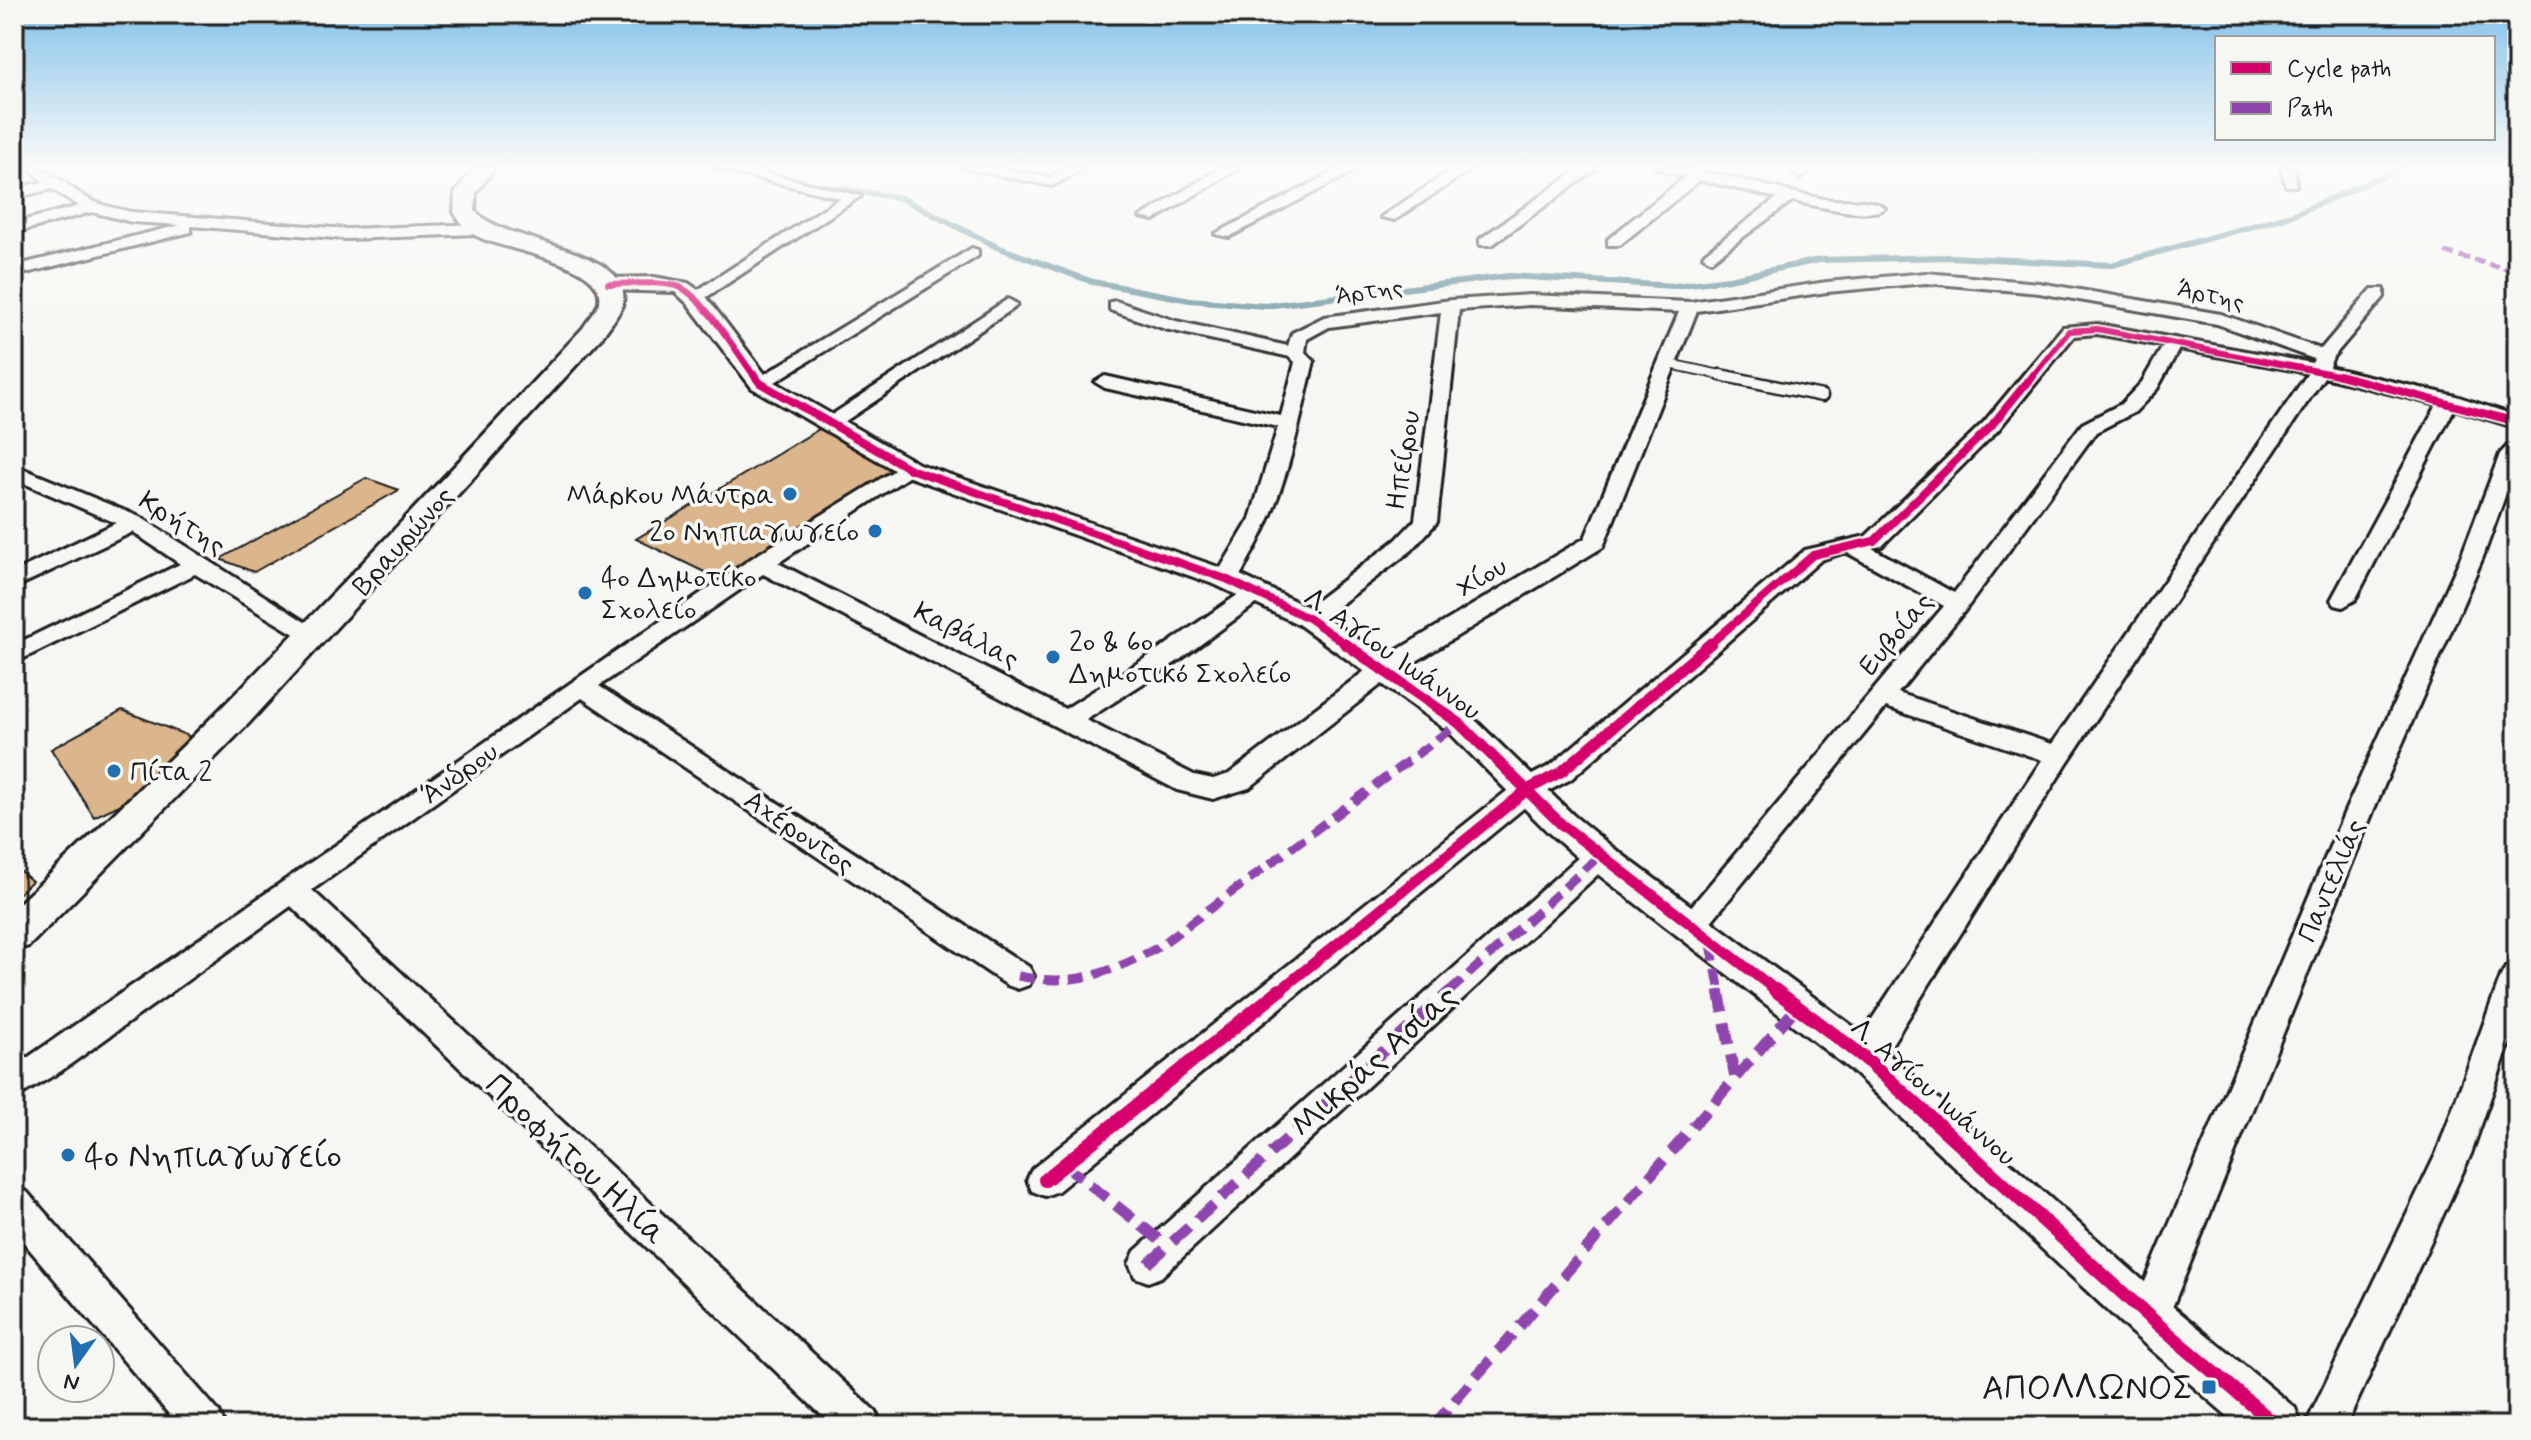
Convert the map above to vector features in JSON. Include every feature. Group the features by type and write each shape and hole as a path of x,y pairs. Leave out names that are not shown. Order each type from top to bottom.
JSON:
{"main road":[{"path":"496,235 580,262 599,271 608,284"},
{"name":"Βραυρώνος","path":"14,934 146,809 315,636 592,333 611,304 608,284"}],"street":[{"path":"14,271 157,235"},
{"path":"696,299 793,235"},
{"path":"1486,242 1496,235"},
{"path":"1614,242 1622,235"},
{"path":"1711,256 1738,235"},
{"path":"760,383 972,253"},
{"name":"Άρτης","path":"1296,353 1298,337 1324,322 1451,305 1530,300 1690,307 1827,287 1926,278 2088,296 2221,319 2321,364"},
{"name":"Λ. Αγίου Ιωάννου","path":"608,284 681,287 696,299 760,383 910,469 1242,586 1308,618 1459,723 1599,856 1865,1058 2149,1317 2277,1426"},
{"path":"1865,1058 2058,756 2321,364 2378,293"},
{"path":"831,422 1008,304"},
{"name":"Ηπείρου","path":"1308,618 1404,545 1426,522 1451,305"},
{"path":"1067,720 1169,655 1242,586 1290,424 1305,361 1296,353 1171,325 1116,306"},
{"name":"Χίου","path":"1187,783 1213,789 1239,781 1383,670 1595,542 1690,307"},
{"path":"1045,1180 1527,790 1561,772 1813,555 1828,546 1853,547 1874,541 1991,426 2069,331 2097,329 2278,362 2321,364 2517,422"},
{"path":"2268,338 2278,362"},
{"name":"Ευβοίας","path":"1689,927 1958,604 2089,428 2128,408 2150,385 2173,344"},
{"path":"1105,382 1290,424"},
{"path":"2343,600 2449,400"},
{"name":"Παντελιάς","path":"2149,1317 2360,809 2515,452"},
{"name":"Άνδρου","path":"14,1085 125,1011 292,889 581,686 760,563 910,469"},
{"name":"Κρήτης","path":"21,480 134,523 196,565 315,636"},
{"path":"14,581 134,523"},
{"path":"1853,547 1958,604"},
{"name":"Καβάλας","path":"760,563 1187,783"},
{"path":"14,655 196,565"},
{"name":"Αχέροντος","path":"581,686 1018,976"},
{"path":"1881,696 2058,756"},
{"name":"Μικράς Ασίας","path":"1148,1264 1599,856"},
{"name":"Προφήτου Ηλία","path":"292,889 862,1426"},
{"path":"2325,1426 2454,1154 2517,976"},
{"path":"14,1204 205,1426"}],"lane":[{"path":"1665,363 1822,396"}],"building":[{"name":"Μάρκου Μάντρα","path":"831,422 910,469 725,582 636,539"},
{"path":"366,478 399,490 254,572 220,559"},
{"name":"Πίτα 2","path":"122,710 191,737 145,793 94,817 51,749"},
{"path":"14,866 32,881 14,898"}],"waterway":[{"path":"974,235 997,247 1093,282 1190,300 1265,306 1509,276 1674,286 1729,279 1819,260 1949,257 2112,265 2219,235"}],"marked path":[{"path":"2445,252 2517,272"},
{"path":"1018,976 1052,982 1087,978 1122,966 1157,948 1191,926 1459,723"},
{"path":"1148,1264 1599,856"},
{"path":"1711,944 1735,1079"},
{"path":"1433,1426 1796,1008"},
{"path":"1064,1164 1167,1246"}],"cycle path":[{"path":"608,284 654,283 681,287 696,299 760,383 910,469 1226,579 1308,618 1459,723 1561,824 1599,856 1865,1058 2149,1317 2277,1426"},
{"path":"1045,1180 1527,790 1561,772 1813,555 1828,549 1874,541 1991,426 2069,331 2097,329 2309,368 2414,392 2517,422"}],"place":[{"name":"Μάρκου Μάντρα","path":"790,494"},
{"name":"2ο Νηπιαγωγείο","path":"875,531"},
{"name":"4ο Δημοτίκο Σχολείο","path":"585,593"},
{"name":"2ο & 6ο Δημοτικό Σχολείο","path":"1053,657"},
{"name":"Πίτα 2","path":"114,771"},
{"name":"4ο Νηπιαγωγείο","path":"68,1155"},
{"name":"ΑΠΟΛΛΩΝΟΣ","path":"2209,1387"}]}
